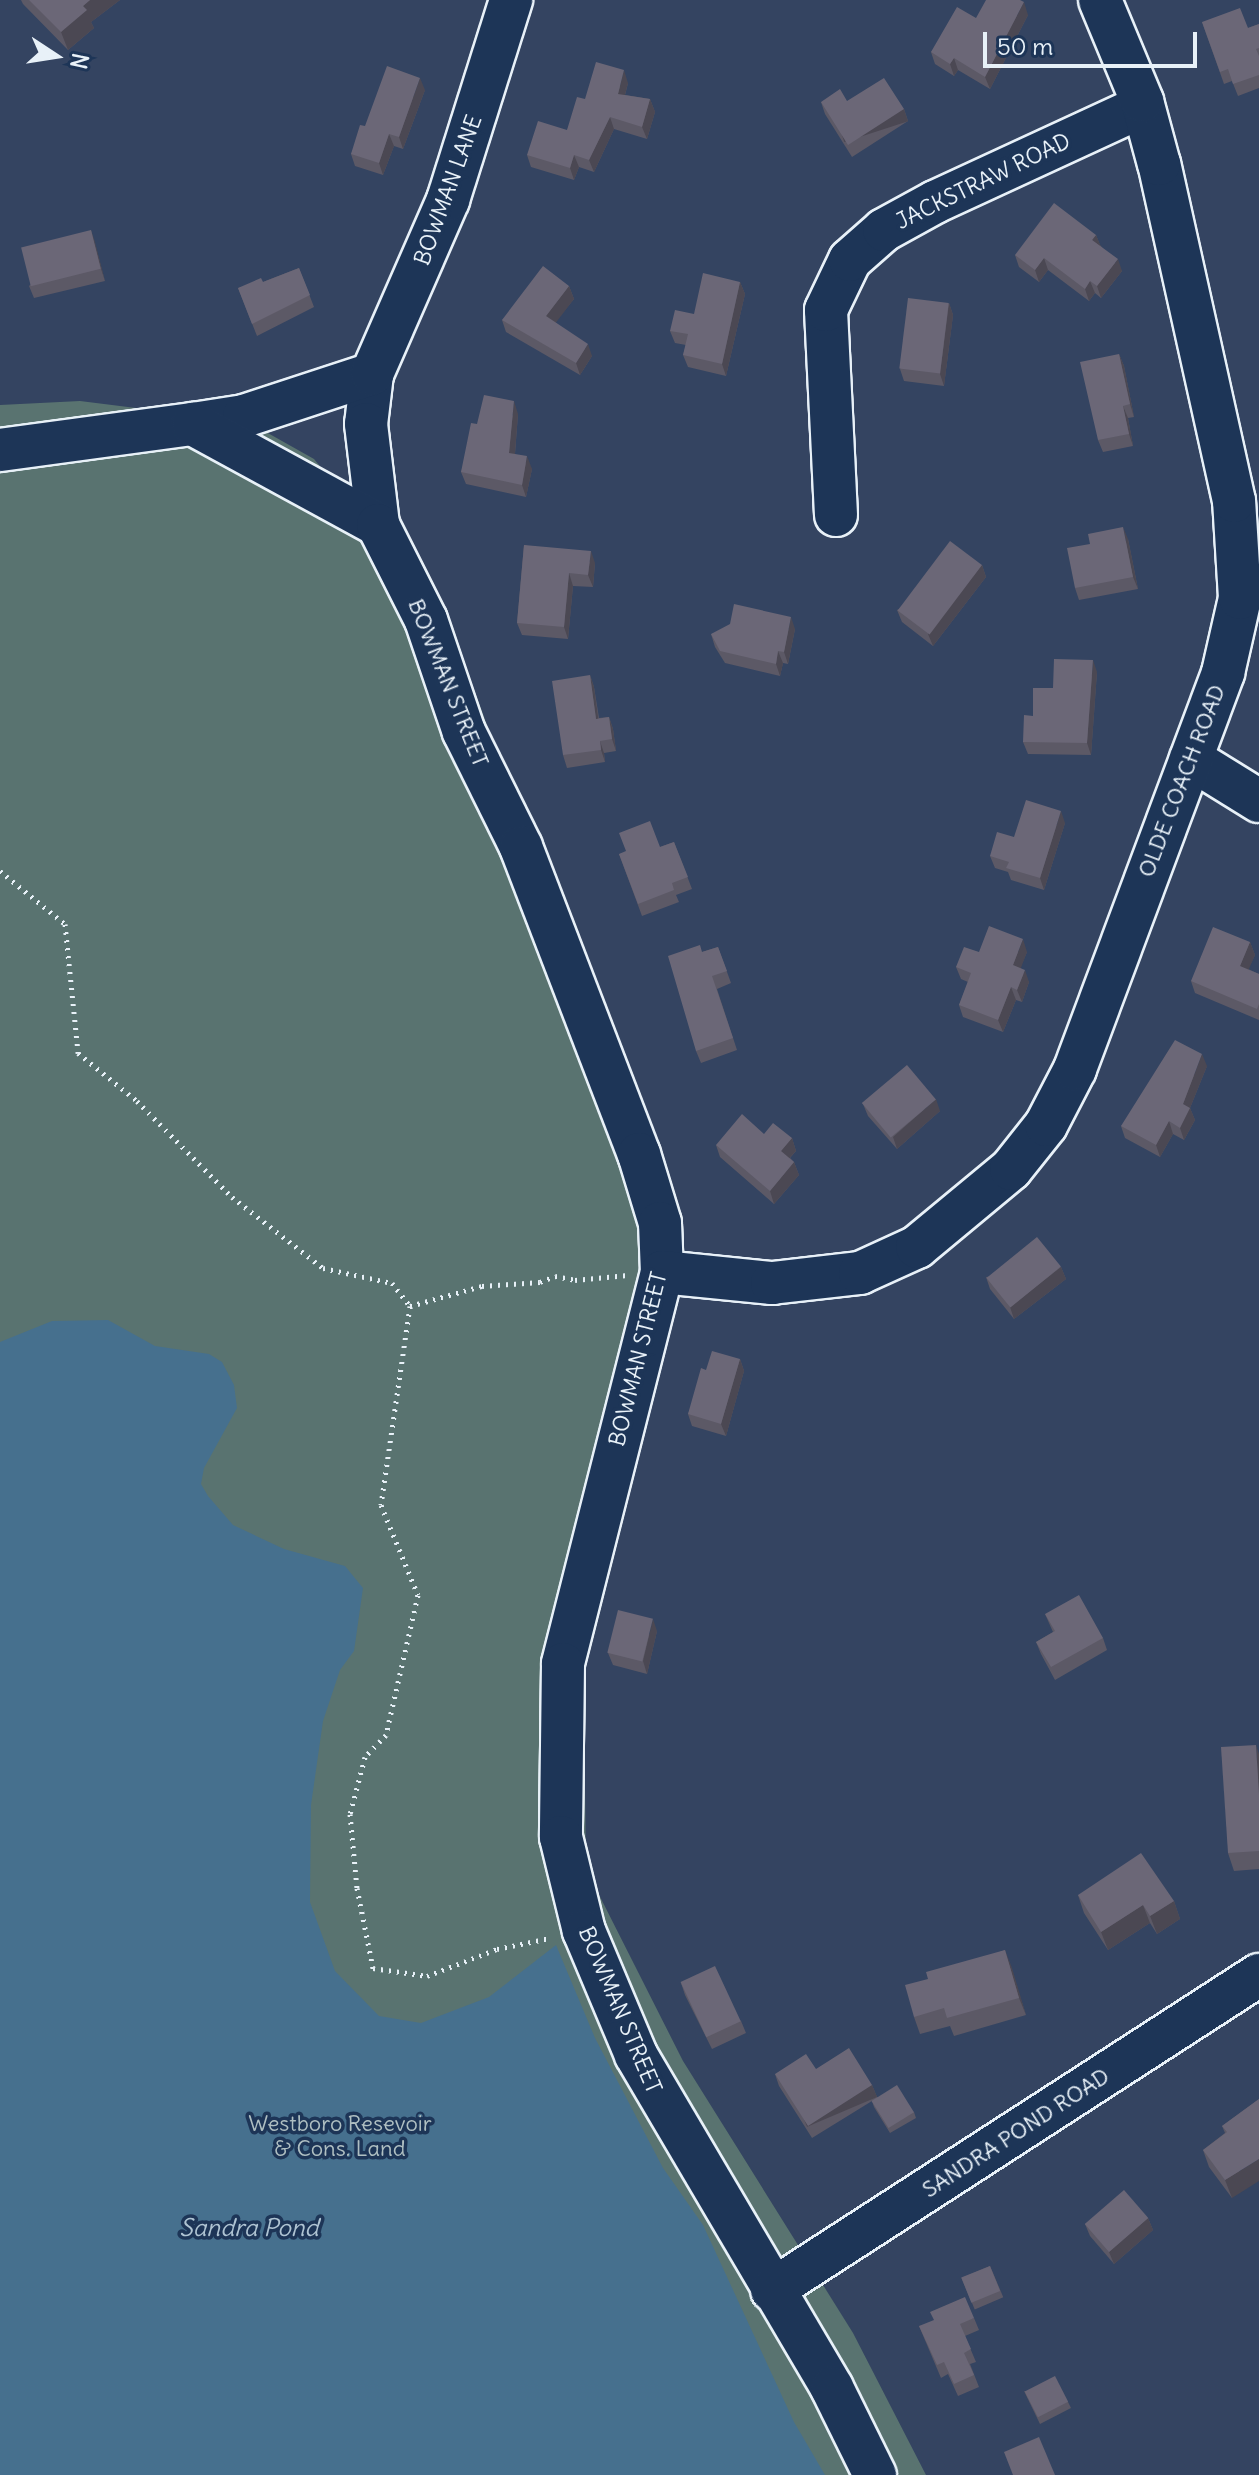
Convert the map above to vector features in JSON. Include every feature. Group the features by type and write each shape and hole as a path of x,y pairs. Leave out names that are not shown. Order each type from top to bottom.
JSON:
{"street":[{"name":"BOWMAN LANE","path":"378,525 366,424 372,374 448,200 511,0"},
{"name":"OLDE COACH ROAD","path":"662,1272 772,1283 860,1273 917,1247 1011,1169 1046,1125 1075,1069 1236,636 1240,554 1220,430 1143,106 1100,0"},
{"name":"JACKSTRAW ROAD","path":"836,515 826,310 850,260 884,230 935,202 1143,106"},
{"path":"0,450 244,416 372,374"},
{"path":"193,424 378,525"},
{"name":"BOWMAN STREET","path":"378,525 426,620 464,732 521,847 639,1154 660,1223 662,1272 563,1664 561,1837 584,1931 659,2101 832,2388 875,2475"},
{"path":"1191,759 1259,801"},
{"name":"SANDRA POND ROAD","path":"772,2290 1259,1975"}],"path":[{"path":"0,871 65,924 78,1053 137,1101 232,1197 323,1268 392,1283 410,1306 381,1505 418,1595 386,1735 365,1757 350,1814 357,1888 373,1968 427,1976 497,1949 584,1931"},
{"path":"410,1306 450,1291 500,1283 662,1272"}],"green space":[{"name":"Westboro Resevoir & Cons. Land","path":"80,401 248,422 314,459 441,612 459,649 660,1194 582,1543 586,1869 683,2061 853,2333 926,2475 0,2475 0,405"}],"water":[{"name":"Sandra Pond","path":"108,1320 155,1346 209,1354 222,1362 234,1385 237,1408 204,1468 201,1484 208,1496 233,1525 284,1549 345,1566 363,1588 354,1651 340,1670 323,1721 311,1805 310,1902 335,1971 379,2016 421,2023 489,1997 556,1945 595,2038 663,2168 703,2225 794,2422 825,2475 0,2475 0,1342 52,1321"}],"building":[{"path":"29,0 90,0 83,6 87,10 61,32"},
{"path":"986,0 1024,2 985,77 954,58 950,64 931,52 957,7 976,18"},
{"path":"1240,8 1248,28 1259,24 1259,48 1256,49 1259,75 1233,84 1228,69 1220,72 1202,22"},
{"path":"596,62 624,70 618,94 650,99 642,127 610,117 589,160 574,155 570,168 527,155 538,121 567,130 577,97 585,99"},
{"path":"387,66 420,78 399,137 389,134 379,163 351,154 360,125 365,126"},
{"path":"884,78 904,109 848,145 821,102 840,89 847,101"},
{"path":"1054,203 1096,235 1092,240 1118,259 1097,286 1090,281 1085,289 1044,258 1035,270 1015,255"},
{"path":"91,230 101,269 31,286 21,247"},
{"path":"543,266 569,286 546,316 588,344 576,363 502,320"},
{"path":"299,268 310,295 252,324 238,288"},
{"path":"703,273 740,282 722,364 683,355 688,334 670,331 675,310 694,314"},
{"path":"908,298 949,303 940,373 899,368"},
{"path":"1119,354 1130,404 1123,406 1129,434 1098,440 1080,362"},
{"path":"484,395 514,401 509,453 527,456 522,485 461,472 471,423 477,424"},
{"path":"1123,527 1133,577 1075,588 1067,548 1090,544 1088,534"},
{"path":"950,541 982,565 930,635 898,610"},
{"path":"524,545 591,551 588,575 569,573 564,627 517,623"},
{"path":"734,604 791,617 784,652 778,651 776,664 720,651 711,634 730,624"},
{"path":"1054,659 1093,660 1087,743 1023,742 1024,715 1033,716 1033,688 1053,688"},
{"path":"590,675 596,719 609,717 612,739 600,741 601,750 563,755 552,681"},
{"path":"1026,800 1061,811 1040,878 1006,868 1009,862 990,856 997,832 1014,837"},
{"path":"650,821 660,847 674,842 688,877 672,883 674,890 638,904 619,854 626,851 619,833"},
{"path":"989,926 1023,939 1013,965 1025,970 1017,990 1011,987 998,1020 959,1005 971,973 956,967 964,947 979,952"},
{"path":"1213,927 1250,942 1240,966 1259,974 1257,1009 1191,981"},
{"path":"700,945 702,952 718,947 727,971 712,976 733,1038 696,1051 668,956"},
{"path":"1175,1040 1202,1054 1183,1104 1190,1108 1180,1128 1169,1121 1156,1145 1121,1126"},
{"path":"907,1065 936,1099 891,1137 862,1103"},
{"path":"742,1114 764,1134 773,1123 792,1138 781,1151 794,1162 770,1191 716,1145"},
{"path":"1037,1237 1061,1267 1010,1307 986,1278"},
{"path":"712,1351 740,1359 721,1424 688,1414 701,1368 706,1370"},
{"path":"1079,1595 1103,1638 1051,1667 1036,1642 1055,1631 1045,1614"},
{"path":"618,1610 653,1619 642,1661 607,1653"},
{"path":"1256,1745 1259,1851 1228,1853 1221,1747"},
{"path":"1141,1853 1174,1901 1150,1916 1143,1905 1101,1932 1078,1895"},
{"path":"1005,1950 1019,1998 947,2018 944,2008 914,2017 905,1985 928,1979 926,1972"},
{"path":"715,1966 741,2021 706,2037 681,1982"},
{"path":"849,2048 872,2085 808,2126 775,2074 806,2054 816,2069"},
{"path":"897,2085 914,2112 889,2128 872,2101"},
{"path":"1259,2099 1259,2159 1225,2180 1203,2150 1227,2132 1222,2126"},
{"path":"1124,2190 1148,2218 1109,2252 1085,2224"},
{"path":"990,2266 1000,2291 971,2303 961,2278"},
{"path":"965,2297 974,2318 960,2324 971,2349 964,2353 974,2375 954,2384 944,2362 937,2365 919,2326 934,2320 930,2312"},
{"path":"1055,2376 1068,2402 1038,2417 1025,2391"},
{"path":"1039,2437 1055,2475 1013,2475 1004,2452"}]}
